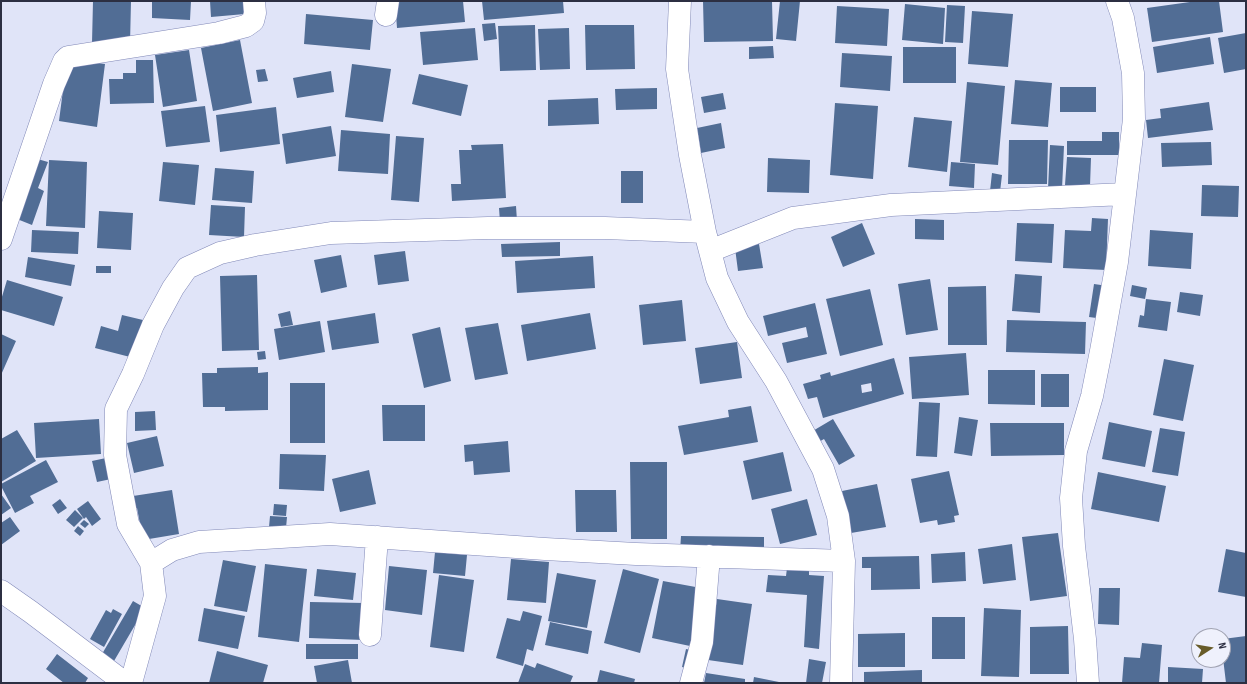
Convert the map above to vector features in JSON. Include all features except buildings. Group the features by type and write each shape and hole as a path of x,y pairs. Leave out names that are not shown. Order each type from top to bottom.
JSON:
{"street":[{"path":"1,239 54,84 64,61 68,57 219,33 246,26 253,21 255,13 254,1"},
{"path":"680,1 677,69 690,155 717,278 738,322 776,381 823,469 838,516 844,560 841,683"},
{"path":"1088,683 1074,546 1071,498 1076,451 1092,396 1117,262 1134,120 1133,74 1124,18 1117,1"},
{"path":"131,683 155,596 151,563 128,524 116,455 116,409 133,374 152,325 173,288 187,268 220,252 331,233 519,228 605,228 708,241 793,218 891,205 1124,194"},
{"path":"151,563 172,550 199,542 330,534 545,549 844,560"},
{"path":"370,635 378,537"},
{"path":"691,683 702,642 710,556"},
{"path":"1,591 125,683"}]}
